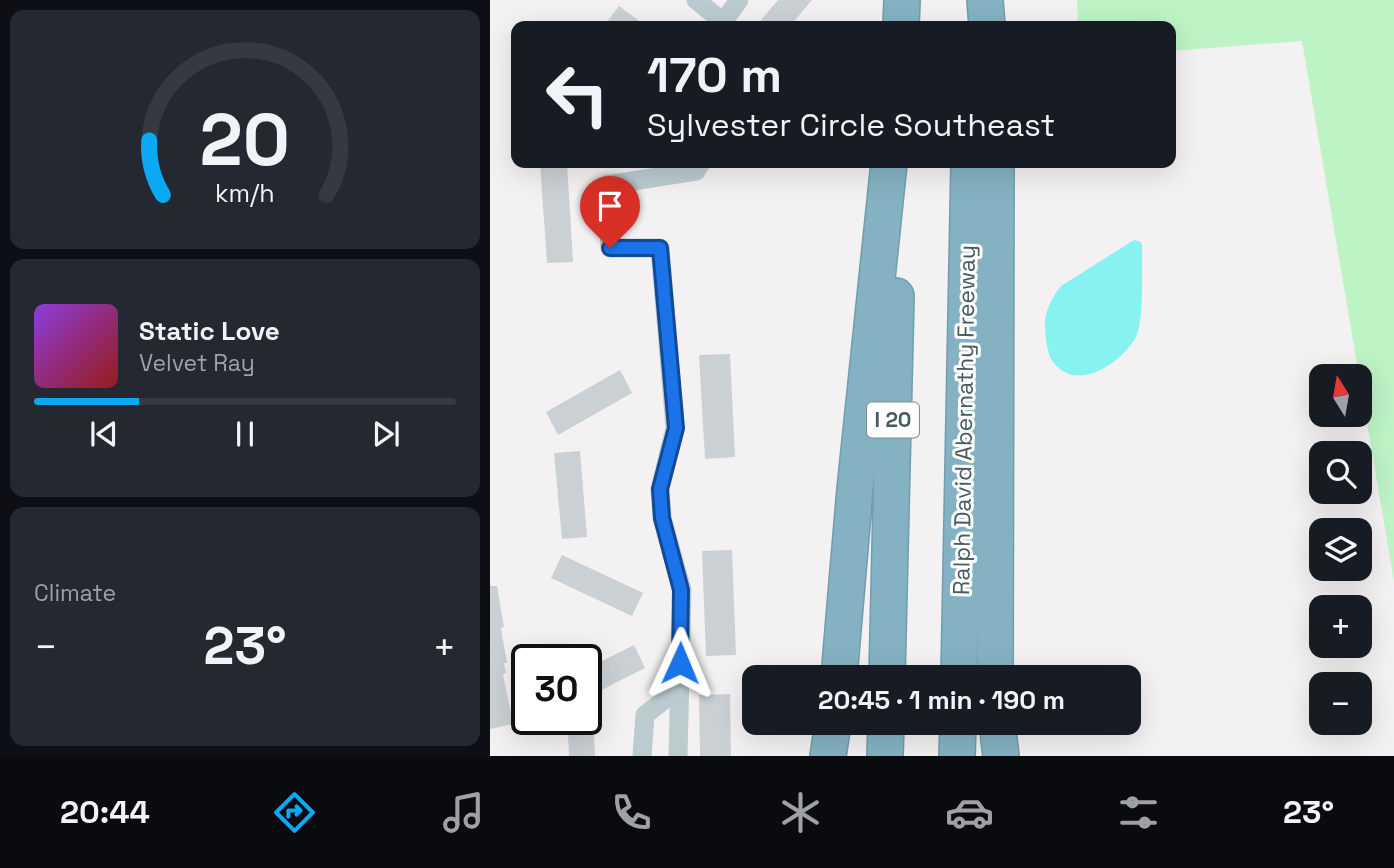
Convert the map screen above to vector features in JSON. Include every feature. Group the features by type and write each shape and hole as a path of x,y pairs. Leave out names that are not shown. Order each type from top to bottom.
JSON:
{"highway":[{"path":"901,21 902,0"},
{"path":"971,0 971,21"},
{"path":"985,0 987,21"},
{"path":"840,665 855,489 888,168"},
{"name":"I 20","path":"887,665 898,168"},
{"name":"Ralph David Abernathy Freeway","path":"959,665 969,168"},
{"path":"995,665 996,168"},
{"path":"828,756 831,735"},
{"path":"885,756 886,735"},
{"path":"957,756 958,735"},
{"path":"998,735 1001,756"}],"street":[{"path":"696,0 720,21"},
{"path":"725,21 739,0"},
{"path":"678,756 681,590 662,518 660,489 676,428 660,248 610,248 607,185 696,171 698,168"},
{"path":"642,756 645,715 679,688"}],"green space":[{"path":"1077,0 1394,0 1394,581 1368,427 1372,427 1372,364 1357,364 1302,41 1176,51 1176,21 1078,21"}],"water":[{"path":"1134,240 1141,242 1142,246 1141,307 1136,337 1123,354 1103,369 1081,376 1060,369 1049,354 1046,338 1045,323 1051,302 1061,286"}],"building":[{"path":"778,0 812,0 794,21 760,21"},
{"path":"619,6 639,21 608,21"},
{"path":"540,168 567,168 573,262 547,263"},
{"path":"730,354 735,457 705,459 699,355"},
{"path":"620,370 632,393 558,435 546,412"},
{"path":"580,451 587,537 562,539 554,453"},
{"path":"732,550 736,655 706,656 702,551"},
{"path":"562,555 643,593 632,616 551,578"},
{"path":"490,586 497,586 507,663 504,663 506,673 503,674 511,724 490,729"},
{"path":"634,645 645,668 602,690 602,661"},
{"path":"730,694 731,756 700,756 699,695"},
{"path":"568,735 594,735 595,756 569,756"}],"route":[{"path":"610,248 660,248 676,428 660,489 662,518 681,590 680,663"}]}
